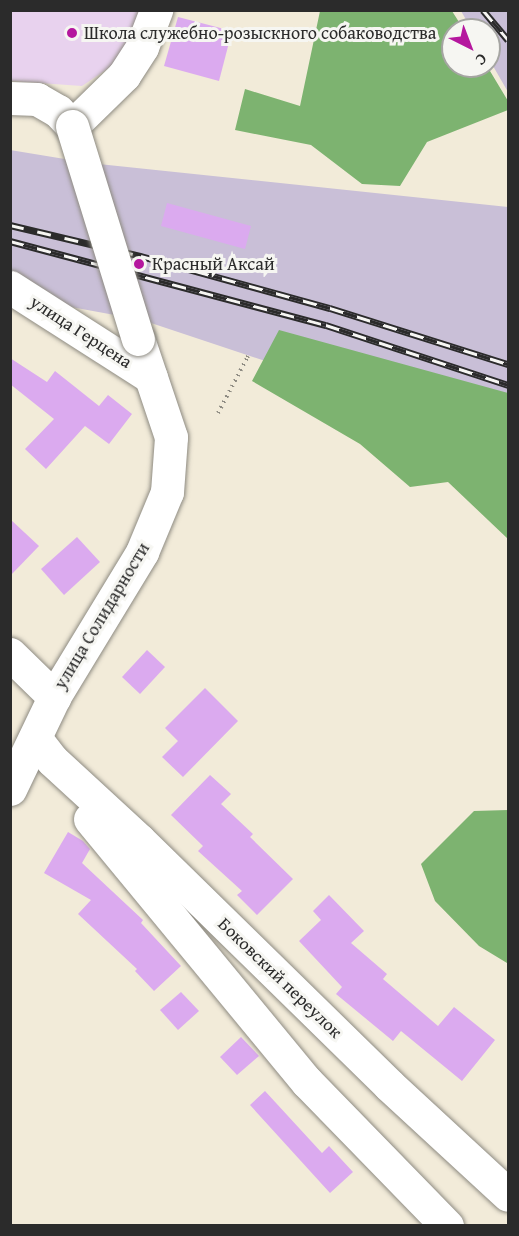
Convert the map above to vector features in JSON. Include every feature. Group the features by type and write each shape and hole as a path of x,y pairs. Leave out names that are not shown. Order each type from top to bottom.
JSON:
{"street":[{"path":"72,126 124,75 142,47 156,10"},
{"path":"10,98 38,99 58,111 72,126 151,377"},
{"name":"улица Герцена","path":"10,287 151,377"},
{"name":"улица Солидарности","path":"10,789 43,749 54,697 142,552 167,492 171,437 151,377"},
{"path":"10,654 54,697"},
{"name":"Боковский переулок","path":"43,749 389,1085 508,1195"},
{"name":"Боковский переулок","path":"43,749 89,818 307,1082 447,1226"}],"path":[{"path":"218,413 248,356 246,360"}],"shaded area":[{"name":"Школа служебно-розыскного собаководства","path":"10,11 141,11 128,55 82,86 11,81"},
{"path":"461,11 508,11 508,92 500,78 501,18 465,18"},
{"path":"10,150 89,163 508,207 508,442 142,320 11,296"}],"green space":[{"path":"320,11 452,11 456,18 441,18 441,78 494,78 508,101 508,110 427,142 400,186 362,184 311,145 235,130 245,89 300,106"},
{"path":"279,330 508,393 508,539 448,482 410,487 360,444 252,381"},
{"path":"508,810 508,967 507,963 479,946 435,901 421,864 474,811"}],"building":[{"path":"178,17 232,31 219,81 164,66"},
{"path":"167,203 251,226 245,249 161,226"},
{"path":"10,358 47,382 55,371 99,406 108,395 132,414 109,444 85,426 46,469 25,449 54,419 10,384"},
{"path":"10,519 39,546 10,576"},
{"path":"77,537 100,562 64,595 41,569"},
{"path":"147,650 165,667 140,694 122,677"},
{"path":"205,688 238,721 183,777 162,757 178,741 165,728"},
{"path":"210,775 231,794 221,804 253,834 250,837 293,879 257,915 237,895 242,891 198,851 203,846 171,815"},
{"path":"68,832 83,841 90,849 82,863 143,920 141,923 181,966 154,991 135,971 137,969 78,914 91,900 44,873"},
{"path":"329,895 364,931 351,943 387,974 383,979 438,1026 454,1007 495,1040 462,1081 401,1031 393,1041 336,994 342,987 299,941 321,920 313,911"},
{"path":"181,992 199,1011 178,1030 160,1010"},
{"path":"241,1037 259,1056 237,1075 220,1057"},
{"path":"265,1091 322,1153 329,1146 353,1172 330,1193 250,1105"}],"railway":[{"path":"483,10 508,40"},
{"path":"10,225 141,256 330,308 508,364"},
{"path":"10,241 326,325 508,385"}],"place":[{"name":"Школа служебно-розыскного собаководства","path":"72,33"},
{"name":"Красный Аксай","path":"139,264"}]}
